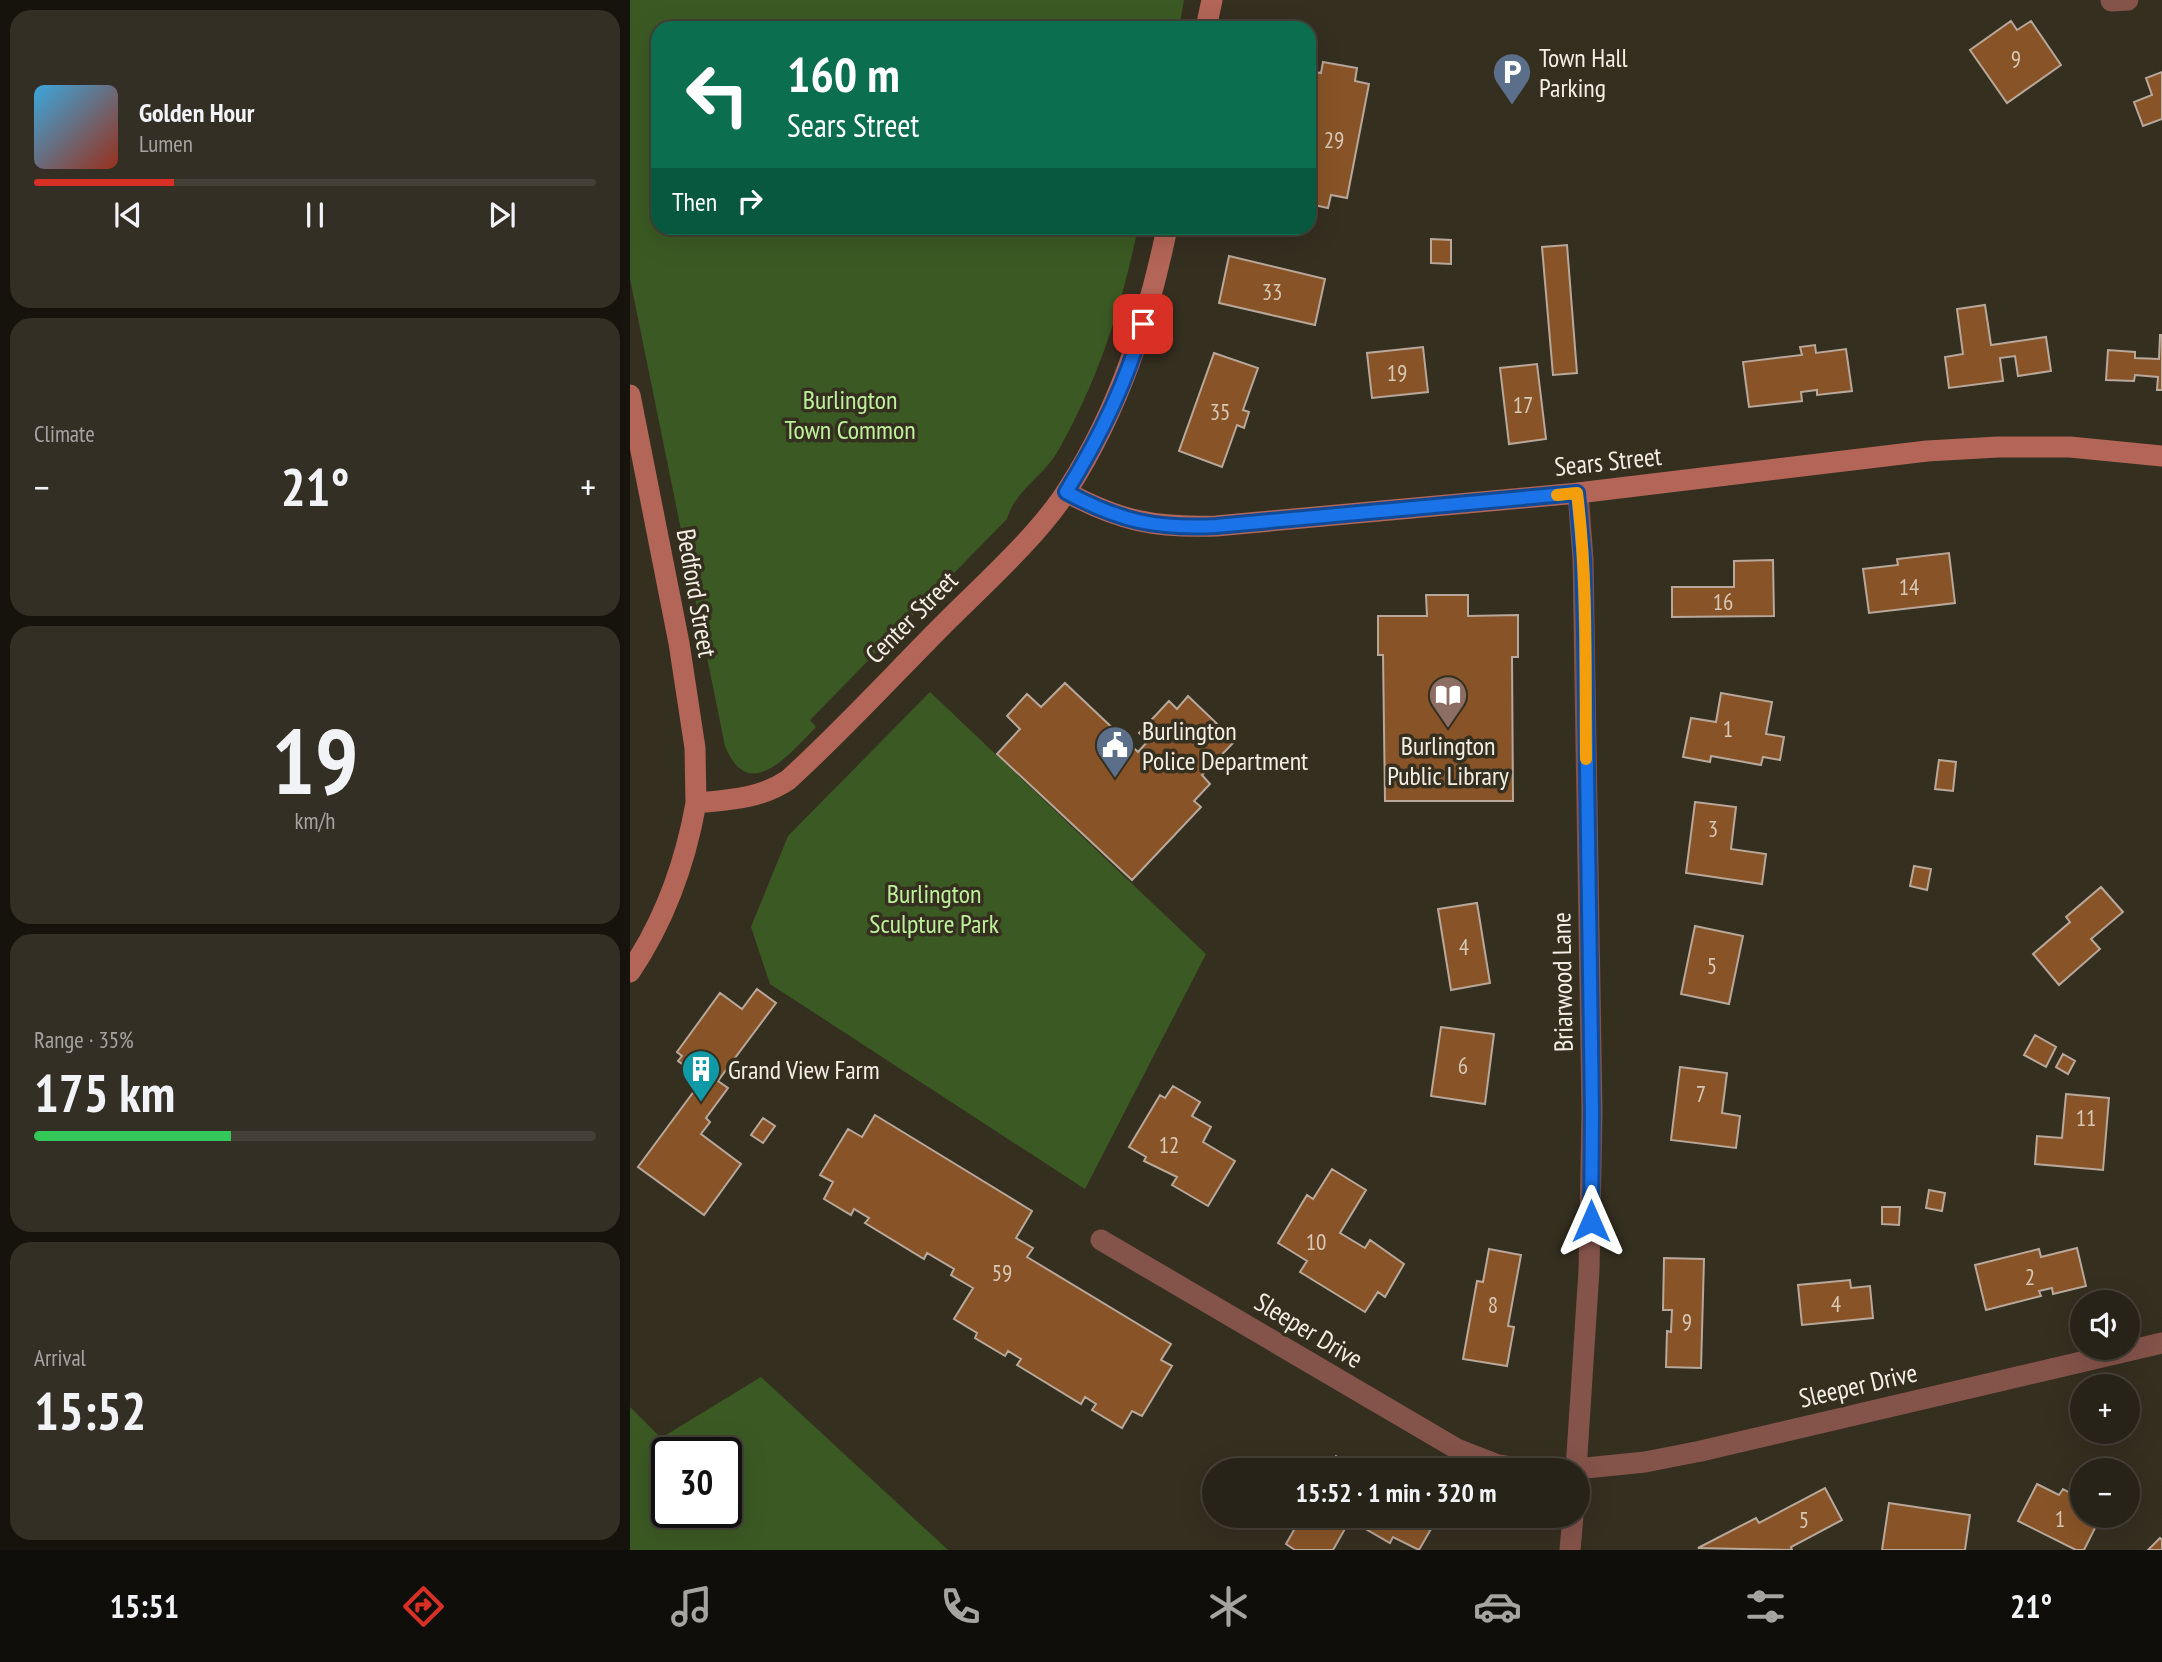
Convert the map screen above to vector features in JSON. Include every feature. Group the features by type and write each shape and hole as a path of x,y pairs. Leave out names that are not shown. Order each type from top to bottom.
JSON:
{"main road":[{"path":"1208,21 1212,0"},
{"name":"Center Street","path":"696,803 750,797 773,789 788,779 1009,558 1066,492 1105,423 1127,373 1151,298 1165,235"},
{"name":"Bedford Street","path":"630,396 679,643 695,748 696,803"},
{"name":"Sears Street","path":"1066,492 1112,515 1137,522 1186,527 1293,520 1577,493 1951,449 2070,447 2162,456"},
{"path":"630,972 657,929 670,899 684,861 696,803"}],"street":[{"name":"Briarwood Lane","path":"1577,493 1583,571 1592,1112 1589,1270 1577,1458"},
{"name":"Sleeper Drive","path":"1101,1240 1457,1449 1480,1458"},
{"name":"Sleeper Drive","path":"1590,1468 1645,1462 1701,1451 2162,1343"},
{"path":"1570,1550 1572,1528"}],"green space":[{"name":"Burlington Town Common","path":"630,0 1184,0 1180,21 651,21 651,235 1136,235 1116,314 1097,369 1073,424 1052,460 1016,500 1007,519 810,720 816,727 783,760 758,773 746,772 735,763 725,746 630,279"},
{"name":"Burlington Sculpture Park","path":"930,692 1206,954 1085,1189 770,984 751,927 788,836"},
{"path":"761,1377 948,1550 630,1550 630,1407 660,1437 651,1437 651,1528 742,1528 742,1437 663,1437"}],"building":[{"path":"2011,21 2017,30 2031,21 2061,65 2007,103 1970,50"},
{"path":"1323,62 1357,68 1355,81 1369,84 1347,198 1331,195 1328,208 1316,205 1316,72 1321,73"},
{"path":"2162,72 2162,119 2143,126 2134,102 2152,95 2146,78"},
{"path":"1431,239 1451,240 1451,264 1431,263"},
{"path":"1567,245 1577,373 1553,375 1542,247"},
{"path":"1229,256 1325,279 1315,325 1219,303"},
{"path":"1985,305 1991,345 2046,337 2051,371 2018,376 2015,356 2000,358 2003,381 1949,388 1945,357 1963,354 1957,309"},
{"path":"2160,335 2162,390 2157,390 2158,377 2135,375 2134,381 2106,380 2108,350 2135,352 2135,358 2159,359"},
{"path":"1815,345 1816,353 1846,349 1852,391 1817,395 1817,390 1801,392 1802,401 1749,407 1743,362 1802,355 1800,347"},
{"path":"1423,347 1428,392 1372,398 1367,353"},
{"path":"1214,353 1258,368 1243,410 1249,412 1244,428 1237,425 1222,467 1179,451"},
{"path":"1537,364 1546,439 1509,444 1500,368"},
{"path":"1949,553 1955,603 1869,613 1863,569 1898,565 1897,559"},
{"path":"1773,560 1774,616 1672,617 1672,587 1734,587 1734,561"},
{"name":"Burlington Public Library","path":"1426,595 1468,595 1468,616 1518,615 1518,657 1512,657 1513,801 1385,801 1383,655 1378,655 1378,616 1427,616"},
{"name":"Burlington Police Department","path":"1065,683 1138,752 1148,741 1139,733 1169,701 1177,709 1188,696 1235,741 1202,775 1210,784 1194,801 1201,807 1132,880 997,754 1020,729 1007,716 1027,694 1041,707"},
{"path":"1721,693 1772,702 1766,734 1784,737 1780,760 1763,757 1761,765 1711,756 1710,762 1683,757 1691,718 1716,722"},
{"path":"1939,760 1956,762 1953,791 1935,789"},
{"path":"1695,802 1736,807 1731,849 1766,854 1762,884 1686,873"},
{"path":"1914,866 1931,869 1927,890 1910,886"},
{"path":"2101,887 2123,912 2091,939 2100,949 2059,985 2033,954 2070,922 2066,917"},
{"path":"1477,903 1490,983 1451,990 1438,909"},
{"path":"1695,926 1743,936 1729,1004 1681,994"},
{"name":"Grand View Farm","path":"757,989 776,1003 735,1058 741,1062 735,1071 729,1066 718,1081 728,1088 706,1118 710,1122 701,1134 741,1164 704,1215 638,1167 703,1079 678,1061 682,1056 677,1052 720,993 742,1009"},
{"path":"1441,1027 1494,1034 1485,1104 1431,1096"},
{"path":"2035,1035 2056,1047 2046,1067 2024,1055"},
{"path":"2063,1054 2075,1061 2068,1074 2056,1067"},
{"path":"1680,1067 1727,1073 1722,1113 1740,1116 1736,1148 1671,1140"},
{"path":"1173,1086 1200,1102 1192,1116 1211,1127 1203,1142 1235,1161 1208,1206 1172,1185 1177,1177 1144,1161 1146,1157 1129,1147 1160,1095 1165,1098"},
{"path":"2066,1094 2109,1098 2103,1170 2035,1164 2037,1136 2062,1138"},
{"path":"875,1115 1032,1211 1016,1238 1033,1248 1027,1257 1171,1344 1161,1360 1172,1366 1142,1416 1132,1411 1122,1428 1092,1410 1096,1404 1085,1397 1081,1404 1017,1365 1021,1359 1008,1351 1005,1356 975,1338 977,1333 954,1319 973,1288 951,1275 954,1269 927,1253 924,1259 865,1223 869,1218 854,1209 851,1215 824,1199 833,1182 820,1175 848,1129 862,1137"},
{"path":"763,1118 775,1126 763,1143 751,1135"},
{"path":"1332,1169 1366,1190 1340,1233 1365,1248 1370,1240 1404,1264 1385,1297 1378,1292 1365,1312 1300,1272 1307,1261 1278,1243 1307,1195 1313,1199"},
{"path":"1929,1190 1945,1193 1942,1211 1926,1208"},
{"path":"1882,1207 1900,1207 1899,1225 1882,1224"},
{"path":"2077,1248 2086,1286 2053,1294 2052,1288 2039,1291 2041,1296 1986,1310 1975,1265 2039,1249 2041,1257"},
{"path":"1489,1249 1521,1255 1508,1326 1514,1327 1507,1366 1463,1359 1477,1281 1483,1282"},
{"path":"1664,1258 1704,1259 1701,1368 1666,1367 1667,1331 1671,1332 1672,1310 1663,1310"},
{"path":"1850,1280 1851,1288 1870,1286 1873,1318 1802,1325 1798,1285"},
{"path":"2037,1484 2059,1495 2063,1489 2070,1493 2070,1528 2095,1528 2084,1550 2076,1550 2018,1521"},
{"path":"1825,1488 1842,1520 1791,1547 1792,1550 1698,1548 1756,1518 1759,1523"},
{"path":"1889,1503 1970,1515 1965,1550 1882,1550"},
{"path":"1295,1528 1345,1528 1333,1550 1295,1550 1286,1544"},
{"path":"1364,1528 1432,1528 1419,1550 1393,1537 1390,1543"},
{"path":"2160,1538 2162,1550 2148,1550"}],"slow traffic":[{"path":"1557,495 1577,493 1581,526 1586,759"}],"place":[{"name":"Town Hall Parking","path":"1512,106"},
{"name":"Burlington Public Library","path":"1448,729"},
{"name":"Burlington Police Department","path":"1115,779"},
{"name":"Grand View Farm","path":"701,1103"}],"route":[{"path":"1143,324 1127,373 1105,423 1066,492 1112,515 1162,526 1216,526 1577,493 1583,559 1585,632 1592,1112 1591,1221"}]}
